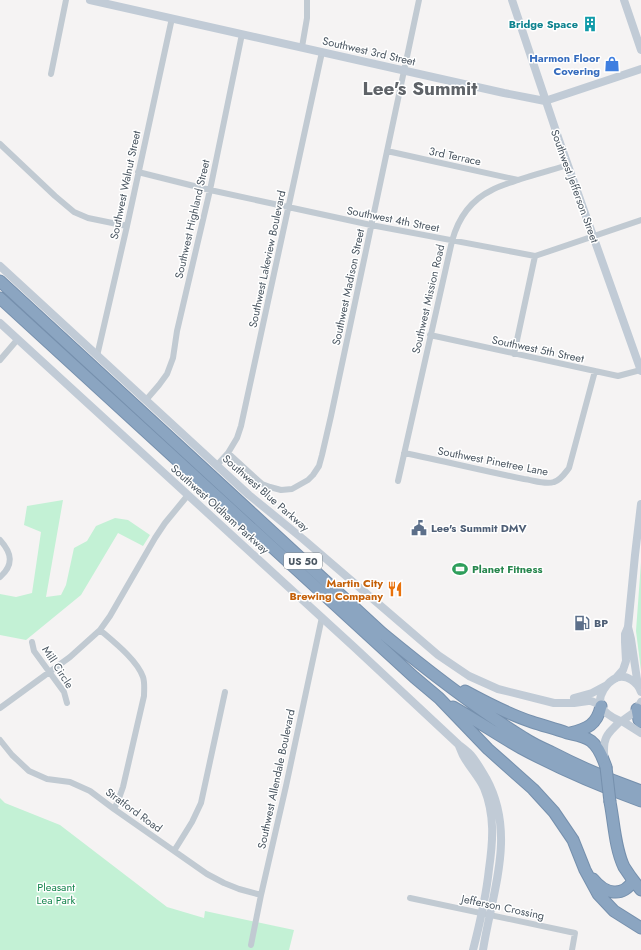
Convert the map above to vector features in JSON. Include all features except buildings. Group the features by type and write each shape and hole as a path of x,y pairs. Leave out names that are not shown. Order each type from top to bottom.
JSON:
{"highway":[{"name":"US 50","path":"0,281 382,633 426,670 480,709 526,739 568,761 641,791"},
{"name":"US 50","path":"0,298 439,698 520,747 564,770 641,801"},
{"path":"426,670 489,705 532,722 578,736 595,745 605,763 619,852 624,866 633,881 641,890"},
{"path":"439,698 488,749 533,789 554,812 573,840 585,870 598,894 614,911 641,928"},
{"path":"569,733 582,730 592,725 598,717 601,705"},
{"path":"639,706 639,720 641,722"},
{"path":"585,870 598,885 612,892 620,891 629,887 633,881"}],"street":[{"path":"50,74 66,0"},
{"name":"Southwest 3rd Street","path":"90,0 545,101"},
{"path":"302,47 307,18 307,0"},
{"name":"Southwest Madison Street","path":"228,453 262,484 282,490 292,489 300,485 308,480 316,470 322,455 330,424 419,0"},
{"name":"Southwest Jefferson Street","path":"512,0 545,101 641,371"},
{"path":"624,0 641,50"},
{"name":"Southwest Walnut Street","path":"97,356 172,18"},
{"name":"Southwest Highland Street","path":"146,400 159,385 173,358 177,331 210,190 242,34"},
{"name":"Southwest Lakeview Boulevard","path":"217,465 228,453 237,438 241,426 322,52"},
{"path":"545,101 641,69"},
{"path":"0,144 74,212 88,218 127,226"},
{"name":"3rd Terrace","path":"387,151 518,180"},
{"name":"Southwest Mission Road","path":"398,481 452,241 460,220 474,202 492,190 518,180 568,165"},
{"name":"Southwest 4th Street","path":"138,172 288,208 535,256 641,220"},
{"path":"514,354 535,256"},
{"name":"Southwest Blue Parkway","path":"0,266 249,495 303,539 438,655 469,676 498,689 554,703 588,701 601,705"},
{"name":"Southwest Oldham Parkway","path":"0,323 322,617 459,745 464,757 484,787 497,830 492,851 486,894 483,950"},
{"name":"Southwest 5th Street","path":"430,335 618,376 641,371"},
{"path":"0,360 17,340"},
{"name":"Southwest Pinetree Lane","path":"404,453 542,482 555,482 564,475 569,468 595,371"},
{"path":"0,708 70,657 100,630 110,616 155,538 188,495"},
{"path":"616,678 623,670 626,660 625,634 628,627 641,504"},
{"path":"0,540 6,547 10,562 8,570 0,577"},
{"name":"Southwest Allendale Boulevard","path":"251,945 322,617"},
{"path":"628,627 632,640 640,689"},
{"path":"100,630 135,662 143,677 144,684 144,696 123,787 114,809"},
{"name":"Mill Circle","path":"32,642 34,651 64,692 67,703"},
{"path":"616,678 624,677 629,679 633,681 640,689"},
{"name":"Southwest Blue Parkway","path":"541,700 579,697 592,693 616,678"},
{"path":"607,685 602,693 601,705 608,715 641,733"},
{"path":"174,851 192,822 201,802 225,692"},
{"path":"605,763 604,743 606,738 621,721 639,706"},
{"name":"Stratford Road","path":"0,740 12,755 29,771 47,779 70,782 90,790 114,809 206,874 239,889 261,895"},
{"name":"Jefferson Crossing","path":"410,898 575,933 572,950"},
{"name":"Southwest Oldham Parkway","path":"473,950 486,914"}],"green space":[{"path":"63,500 46,597 61,595 66,585 74,548 87,541 96,526 115,518 128,520 150,535 143,546 118,533 81,595 26,640 0,635 0,594 16,597 32,593 41,532 24,525 27,506"},
{"path":"641,562 641,671 636,631"},
{"name":"Pleasant Lea Park","path":"0,798 5,803 60,825 167,907 204,918 205,911 294,930 289,950 0,950"}],"place":[{"name":"Bridge Space","path":"590,24"},
{"name":"Harmon Floor Covering","path":"612,64"},
{"name":"Lee's Summit DMV","path":"419,528"},
{"name":"Planet Fitness","path":"460,569"},
{"name":"Martin City Brewing Company","path":"395,589"},
{"name":"BP","path":"582,623"}],"district":[{"name":"Lee's Summit","path":"420,88"}]}
